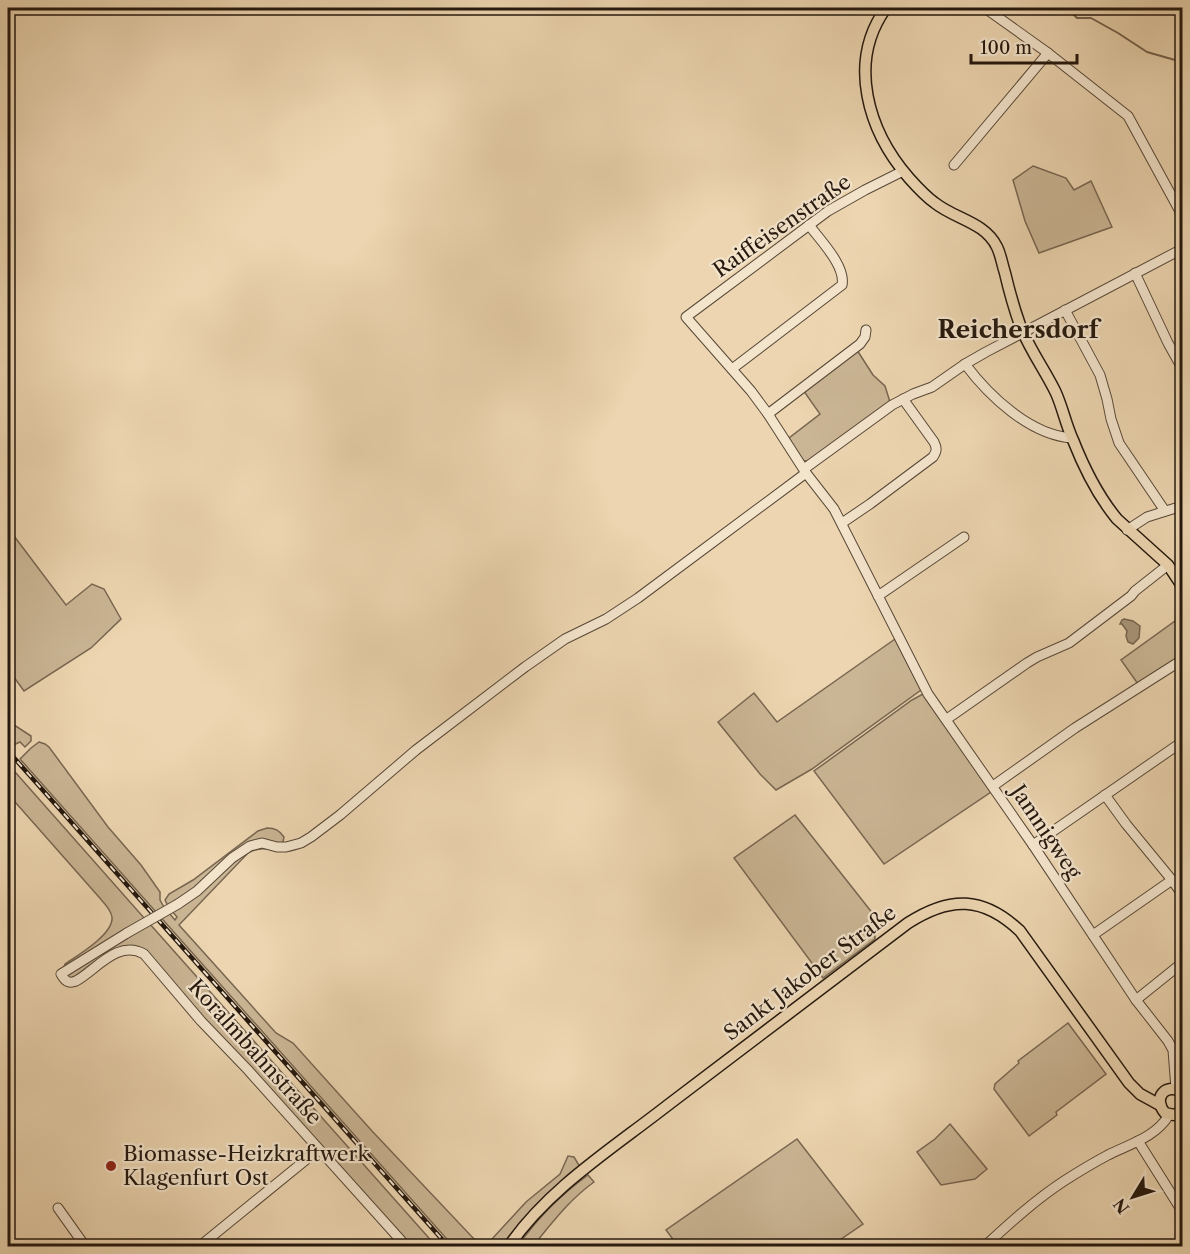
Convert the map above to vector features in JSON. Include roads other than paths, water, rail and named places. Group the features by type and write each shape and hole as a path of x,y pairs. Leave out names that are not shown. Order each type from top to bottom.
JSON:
{"main road":[{"path":"886,8 870,36 865,65 868,98 884,141 903,171 933,203 984,230 993,240 1000,254 1023,333 1057,396 1084,467 1110,511 1127,530 1168,565 1182,586"},
{"name":"Sankt Jakober Straße","path":"509,1246 543,1206 586,1168 908,923 922,914 944,906 963,903 988,908 1008,920 1020,931 1121,1071 1138,1086 1161,1100 1162,1110 1169,1115"},
{"path":"1161,1100 1170,1089 1179,1091"},
{"path":"1169,1115 1182,1111"}],"street":[{"path":"985,8 1048,53 1128,116 1182,215"},
{"path":"954,165 1048,53"},
{"name":"Raiffeisenstraße","path":"686,316 835,207 903,171"},
{"path":"732,369 842,285 843,278 836,260 809,225"},
{"path":"805,471 892,405 932,387 965,364 1182,249"},
{"path":"1135,273 1182,368"},
{"path":"1065,310 1100,375 1119,443 1165,512"},
{"name":"Jamnigweg","path":"686,316 768,414 805,471 834,509 923,686 1034,845 1136,1000 1168,1041 1173,1050 1179,1091"},
{"path":"768,414 860,344 865,337 866,330"},
{"path":"965,364 987,390 1026,421 1043,430 1065,438 1072,438"},
{"path":"842,523 933,457 936,452 937,447 934,442 903,399"},
{"name":"Koralmbahnstraße","path":"406,1246 201,1021 144,954 131,949 117,952 73,982 67,982 62,974 192,895 232,858 250,846 262,843 286,847 301,843 311,837 416,750 525,668 566,639 606,619 638,598 805,471"},
{"path":"1127,530 1147,517 1182,506"},
{"path":"878,596 964,537"},
{"path":"947,719 1027,663 1069,643 1168,565"},
{"path":"993,786 1075,728 1182,660"},
{"path":"1034,845 1182,742"},
{"path":"1106,795 1182,894"},
{"path":"1093,935 1172,880"},
{"path":"1136,1000 1182,963"},
{"path":"985,1246 1031,1205 1095,1162 1138,1141 1161,1126 1169,1115"},
{"path":"1138,1141 1182,1211"},
{"path":"200,1246 313,1154"},
{"path":"58,1208 85,1246"}],"waterway":[{"path":"1067,8 1077,18 1091,18 1147,52 1182,62"}],"railway":[{"path":"8,751 448,1246"}],"place":[{"name":"Biomasse-Heizkraftwerk Klagenfurt Ost","path":"111,1166"}],"district":[{"name":"Reichersdorf","path":"1018,330"}]}
